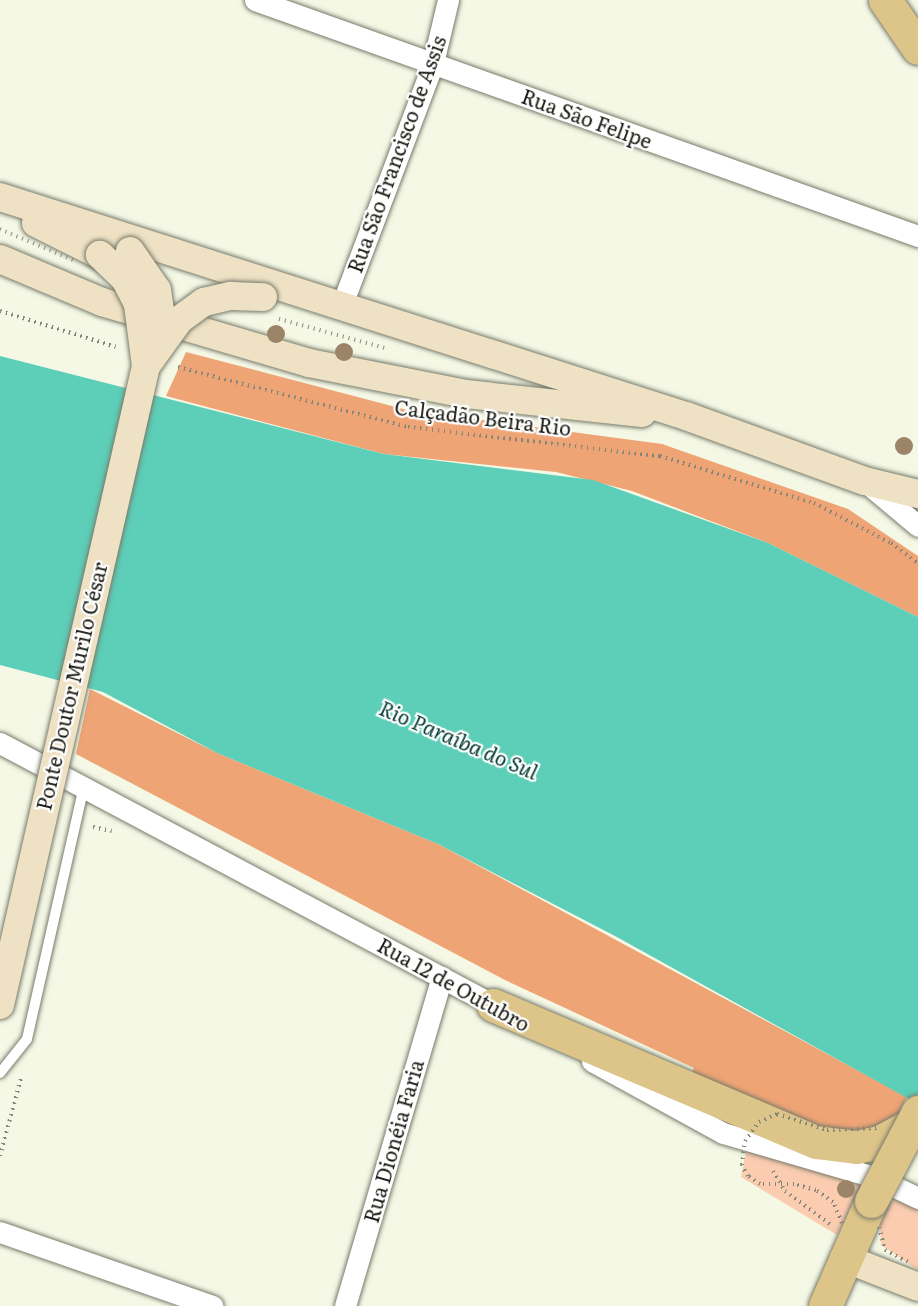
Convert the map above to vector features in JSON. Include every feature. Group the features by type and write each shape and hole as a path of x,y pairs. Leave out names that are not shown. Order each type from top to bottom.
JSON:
{"main road":[{"path":"885,0 918,48"},
{"path":"0,197 94,249 125,279 159,356"},
{"path":"0,204 94,249 330,304 686,416 866,481 918,494"},
{"path":"94,249 130,251 157,290 159,356"},
{"path":"0,259 102,302 309,363 509,400 686,416"},
{"path":"159,356 204,302 231,296 267,307 330,304"},
{"name":"Ponte Doutor Murilo César","path":"0,1005 159,356"},
{"path":"493,1005 829,1145 869,1145 904,1121"},
{"path":"825,1306 904,1121"},
{"path":"844,1258 918,1287"}],"street":[{"name":"Rua São Felipe","path":"255,0 918,236"},
{"name":"Rua São Francisco de Assis","path":"330,304 433,63 448,0"},
{"path":"866,481 918,526"},
{"name":"Rua 12 de Outubro","path":"0,743 85,785 442,977 705,1125 874,1177 918,1198"},
{"name":"Rua Dionéia Faria","path":"345,1306 442,977"},
{"path":"0,1232 212,1306"}],"lane":[{"path":"0,1073 27,1039 85,785"}],"path":[{"path":"0,229 94,249"},
{"path":"267,307 386,348"},
{"path":"0,311 124,349"},
{"name":"Calçadão Beira Rio","path":"159,356 408,427 660,456 814,503 891,543 918,563"},
{"path":"84,833 100,826 114,832"},
{"path":"0,1156 32,1037 27,1039"},
{"path":"842,1223 833,1202 816,1190 760,1184 748,1176 742,1165 745,1141 759,1122 777,1114 838,1131 904,1121"},
{"path":"772,1163 780,1186 821,1217"}],"shaded area":[{"path":"186,352 407,410 662,444 848,509 918,556 918,617 768,543 632,491 556,472 384,454 166,396"},
{"path":"90,689 217,753 438,844 907,1097 873,1162 816,1149 680,1094 694,1068 505,980 76,754"},
{"path":"746,1151 863,1184 837,1235 741,1177"},
{"path":"893,1198 918,1209 918,1270 881,1245 880,1224"}],"water":[{"name":"Rio Paraíba do Sul","path":"0,356 384,454 593,480 768,543 918,617 918,1104 615,936 438,844 217,753 103,692 0,665"}]}
